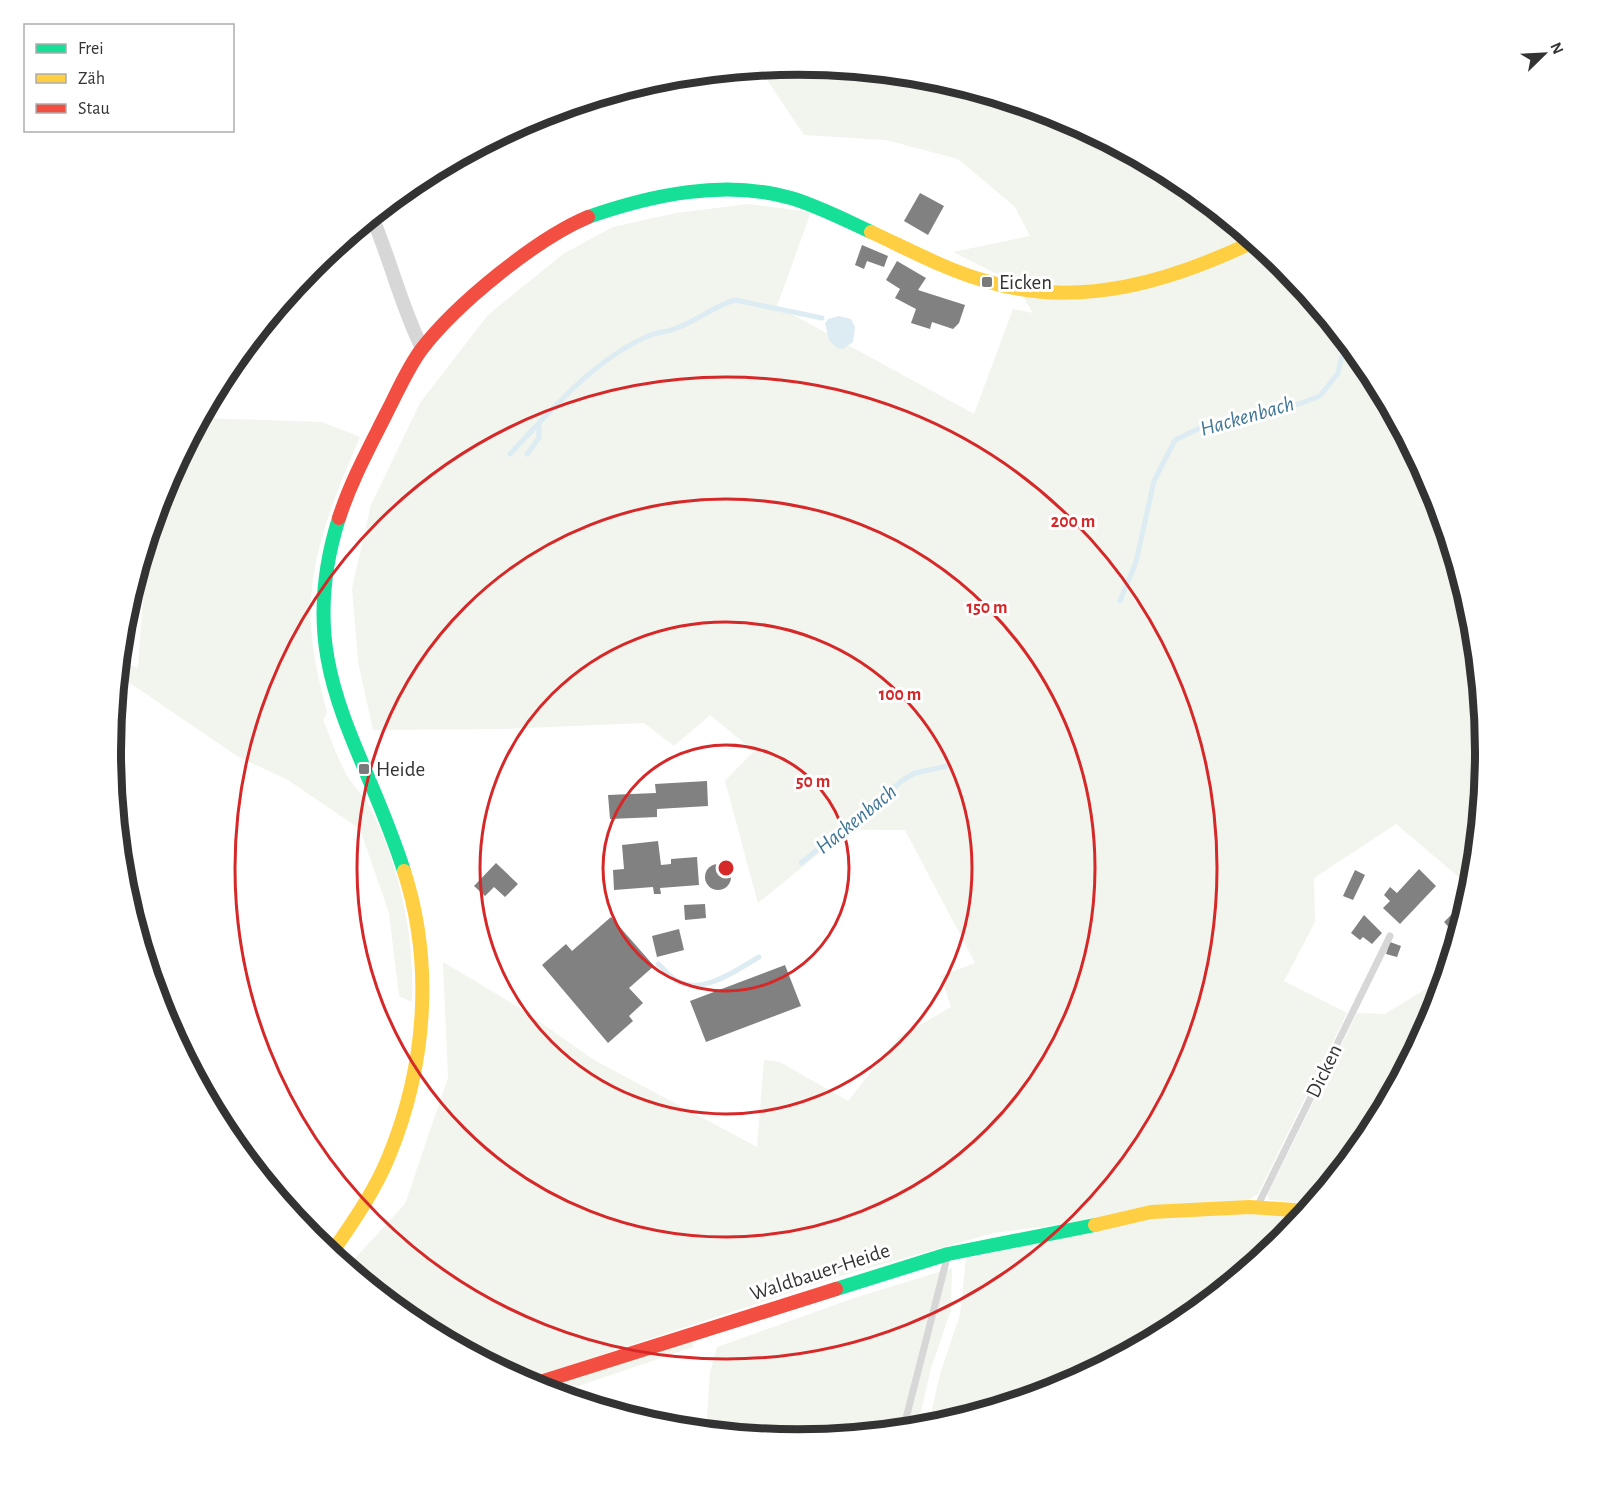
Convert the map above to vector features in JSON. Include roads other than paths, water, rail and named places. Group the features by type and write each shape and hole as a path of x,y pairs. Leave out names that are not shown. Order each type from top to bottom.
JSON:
{"main road":[{"path":"336,1247 371,1193 389,1159 405,1116 415,1072 424,991 419,930 406,870 338,705 325,650 322,619 331,540 343,503 370,444 422,348 472,297 559,229 618,207 666,194 746,191 787,197 987,282 1036,292 1082,293 1152,283 1186,272 1248,245"},
{"name":"Waldbauer-Heide","path":"546,1380 948,1254 1049,1236 1151,1212 1257,1207 1298,1210"}],"street":[{"path":"375,224 384,244 404,313 422,348"}],"lane":[{"name":"Dicken","path":"1257,1207 1390,936"},
{"path":"905,1421 948,1254"}],"waterway":[{"path":"510,454 590,373 626,347 650,335 677,328 735,300 822,318"},
{"name":"Hackenbach","path":"1120,601 1136,562 1154,481 1175,440 1206,425 1299,404 1320,396 1338,373 1343,350"},
{"path":"527,454 539,438 539,423"},
{"name":"Hackenbach","path":"801,863 903,780 915,773 947,766"},
{"name":"Hackenbach","path":"658,964 679,982 700,985 721,978 759,957"}],"place":[{"name":"Eicken","path":"987,282"},
{"name":"Heide","path":"364,769"}]}
